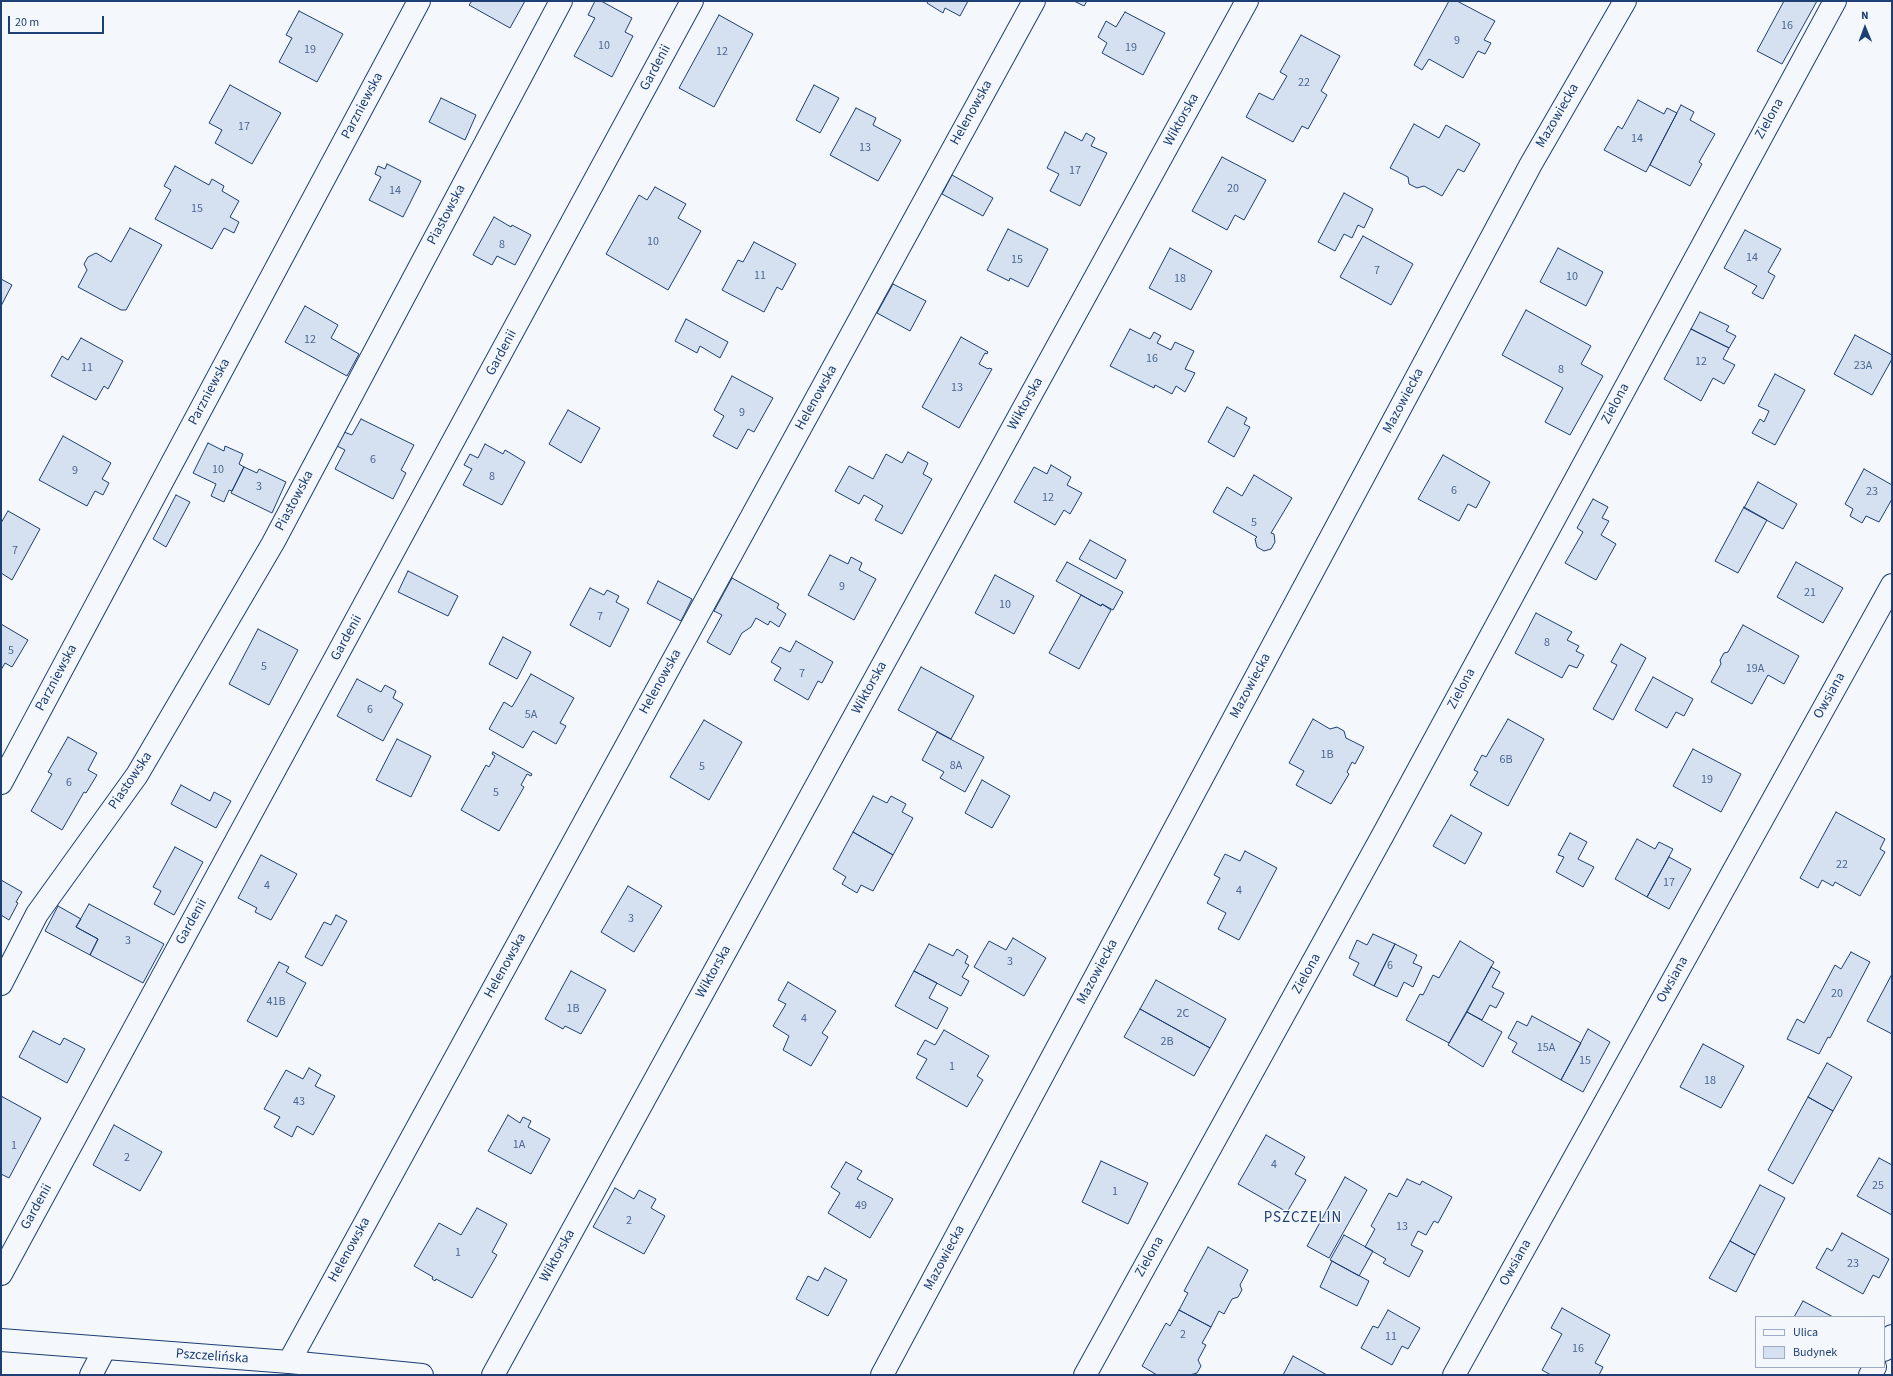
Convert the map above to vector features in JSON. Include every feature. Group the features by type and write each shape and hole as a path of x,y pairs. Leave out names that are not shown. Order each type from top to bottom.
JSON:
{"street":[{"name":"Parzniewska","path":"1,783 419,1"},
{"name":"Piastowska","path":"1,984 37,914 137,775 273,542 560,1"},
{"name":"Gardenii","path":"1,1274 692,1"},
{"name":"Helenowska","path":"289,1362 1034,1"},
{"name":"Wiktorska","path":"493,1375 1247,1"},
{"name":"Mazowiecka","path":"882,1375 1531,164 1625,1"},
{"name":"Zielona","path":"1085,1375 1384,833 1835,1"},
{"name":"Owsiana","path":"1454,1375 1892,585"},
{"path":"1885,1348 1892,1336"},
{"name":"Pszczelińska","path":"1,1340 104,1350 289,1362 422,1375"},
{"path":"91,1375 104,1350"}],"building":[{"path":"472,1 525,1 510,28 469,5"},
{"path":"595,1 601,1 632,18 625,32 633,36 612,77 574,56 595,18 588,15"},
{"path":"928,1 968,1 960,16 945,8 943,13 927,3"},
{"path":"1074,1 1087,1 1084,6"},
{"path":"1449,1 1457,1 1495,21 1484,40 1491,43 1485,54 1478,51 1463,78 1429,59 1422,70 1414,65"},
{"path":"1784,1 1817,1 1782,64 1757,51"},
{"path":"299,11 343,34 317,82 279,62 292,38 286,35"},
{"path":"1125,12 1165,33 1143,75 1102,53 1107,43 1098,37 1106,21 1116,27"},
{"path":"719,15 753,34 714,107 679,88"},
{"path":"1301,35 1340,56 1321,91 1327,95 1308,129 1302,126 1293,142 1246,117 1259,93 1273,100 1287,76 1280,72"},
{"path":"230,85 281,113 252,164 215,143 222,130 209,123"},
{"path":"814,85 839,98 820,133 796,120"},
{"path":"441,98 476,115 465,140 429,122"},
{"path":"1638,100 1664,114 1667,108 1677,113 1646,172 1604,150 1618,126 1622,129"},
{"path":"1681,105 1694,112 1690,120 1715,134 1699,162 1702,164 1690,186 1650,165"},
{"path":"856,108 876,118 873,125 901,140 878,181 830,155"},
{"path":"1414,124 1439,138 1446,125 1480,144 1464,172 1458,169 1442,196 1424,186 1417,188 1409,184 1408,177 1390,168"},
{"path":"1065,132 1082,141 1086,133 1095,138 1091,146 1107,153 1080,206 1050,191 1059,174 1047,168"},
{"path":"1222,157 1266,180 1244,220 1235,215 1227,230 1192,211"},
{"path":"387,164 421,181 403,217 369,200 381,177 375,174 378,166 385,169"},
{"path":"175,166 209,185 212,179 224,186 222,191 239,201 230,217 239,222 234,233 224,228 212,249 155,219 171,190 164,186"},
{"path":"952,175 993,198 983,216 942,194"},
{"path":"655,187 686,204 678,218 701,231 668,290 606,254 639,195 647,200"},
{"path":"1344,193 1373,209 1364,228 1358,225 1352,238 1344,234 1335,251 1318,242"},
{"path":"494,217 511,227 512,225 531,235 515,265 497,256 492,265 473,255"},
{"path":"130,228 162,245 126,310 121,310 78,287 87,270 84,264 88,257 96,253 111,262"},
{"path":"1008,229 1048,249 1028,287 1010,278 1009,281 987,270"},
{"path":"1745,230 1781,249 1768,272 1775,276 1763,299 1752,293 1757,286 1724,268"},
{"path":"1363,236 1413,264 1391,305 1340,277"},
{"path":"754,242 796,264 782,290 777,287 764,312 722,290 738,260 743,262"},
{"path":"1170,248 1212,271 1191,310 1149,288"},
{"path":"1558,248 1603,272 1586,306 1540,282"},
{"path":"1,279 12,285 1,306"},
{"path":"893,284 926,301 910,331 877,313"},
{"path":"305,306 338,325 331,338 359,354 347,376 285,342"},
{"path":"1526,310 1591,346 1581,364 1603,376 1570,435 1545,422 1563,388 1502,355"},
{"path":"1700,312 1729,326 1726,331 1736,336 1729,348 1691,329"},
{"path":"686,319 728,342 720,358 700,346 697,353 675,341"},
{"path":"1130,329 1150,339 1154,332 1161,336 1157,343 1171,350 1175,342 1194,351 1185,369 1195,373 1185,392 1176,386 1172,394 1155,385 1154,388 1110,366"},
{"path":"1691,329 1729,348 1723,359 1735,365 1724,384 1713,378 1701,401 1664,379"},
{"path":"1855,335 1892,355 1892,359 1872,395 1834,374"},
{"path":"961,337 988,352 987,354 985,353 979,364 988,369 992,369 959,428 922,407"},
{"path":"81,338 123,361 108,389 104,386 96,400 51,376 62,356 68,360"},
{"path":"1775,374 1805,390 1775,445 1752,433 1760,419 1764,422 1769,411 1758,406"},
{"path":"732,376 773,398 754,432 748,429 737,449 713,436 724,416 714,410"},
{"path":"1227,407 1247,418 1244,424 1250,427 1234,457 1208,442"},
{"path":"568,410 600,428 581,463 549,444"},
{"path":"361,419 414,445 401,470 406,473 393,499 335,469 345,450 337,446 344,432 352,435"},
{"path":"63,436 111,463 102,479 109,483 103,495 95,491 87,506 39,480"},
{"path":"208,443 224,451 225,446 243,454 239,464 244,467 232,491 229,490 224,502 211,496 216,484 193,473"},
{"path":"485,444 503,454 505,450 525,462 502,505 463,485 472,469 464,465 470,454 478,458"},
{"path":"908,452 928,463 923,474 932,479 902,534 875,520 883,506 864,495 859,504 835,491 849,466 873,479 886,454 902,463"},
{"path":"1443,455 1490,482 1476,508 1468,504 1459,521 1418,499"},
{"path":"1051,465 1071,477 1067,485 1082,493 1070,514 1064,510 1055,525 1014,502 1034,467 1047,474"},
{"path":"244,467 257,473 259,469 286,482 272,513 231,493"},
{"path":"1864,469 1892,485 1892,499 1879,522 1866,516 1862,523 1850,516 1853,509 1845,504"},
{"path":"1254,475 1292,498 1271,533 1274,534 1275,542 1271,549 1264,551 1257,547 1255,539 1257,537 1213,512 1227,487 1242,496"},
{"path":"1758,482 1797,504 1783,529 1744,508"},
{"path":"176,495 190,502 166,547 153,539"},
{"path":"1593,499 1608,507 1602,518 1609,521 1601,535 1616,544 1596,580 1565,563 1583,532 1577,528"},
{"path":"1744,507 1767,520 1738,573 1715,561"},
{"path":"8,511 40,529 12,580 1,573 1,523"},
{"path":"1090,540 1126,560 1116,579 1079,559"},
{"path":"830,555 848,564 851,557 862,563 859,570 876,579 854,620 808,595"},
{"path":"1067,562 1123,592 1113,610 1102,604 1101,606 1056,581"},
{"path":"1796,562 1843,588 1823,623 1777,597"},
{"path":"408,571 458,596 448,616 398,592"},
{"path":"995,575 1034,596 1014,634 975,613"},
{"path":"732,578 779,604 777,608 786,614 779,627 770,621 768,625 756,618 751,627 742,633 730,655 707,642 722,615 714,611"},
{"path":"658,581 692,599 681,621 647,603"},
{"path":"590,588 604,595 607,590 619,596 616,602 629,609 610,647 570,625"},
{"path":"1081,595 1101,606 1102,604 1111,610 1079,669 1049,653"},
{"path":"1536,613 1572,632 1567,640 1579,646 1576,651 1584,655 1577,668 1569,665 1562,678 1515,653"},
{"path":"1,624 28,640 12,667 5,663 1,670"},
{"path":"1743,625 1799,656 1784,684 1768,675 1752,704 1711,682 1721,664 1720,660 1724,653 1728,652"},
{"path":"258,629 298,650 269,705 229,684"},
{"path":"503,637 531,652 517,679 489,664"},
{"path":"796,641 833,662 822,683 818,681 808,700 774,680 781,668 771,662 780,647 790,652"},
{"path":"1621,644 1646,658 1613,720 1593,709 1617,665 1611,662"},
{"path":"921,667 974,696 951,739 898,710"},
{"path":"531,674 574,698 560,723 566,726 556,744 533,731 523,748 489,729 504,702 512,707"},
{"path":"1653,677 1693,699 1684,716 1676,712 1667,728 1635,710"},
{"path":"357,679 381,692 385,685 396,691 393,698 403,704 383,741 337,716"},
{"path":"1313,719 1330,729 1337,727 1344,731 1346,738 1364,747 1355,764 1352,762 1347,772 1349,774 1331,804 1296,785 1304,771 1289,763"},
{"path":"1508,719 1544,739 1508,806 1470,785 1478,772 1474,770 1482,755 1486,757"},
{"path":"704,720 742,742 709,800 670,777"},
{"path":"937,732 984,757 965,792 940,778 944,772 922,760"},
{"path":"68,737 97,753 88,770 97,775 86,793 84,792 62,830 31,811 52,774 48,772"},
{"path":"397,739 431,756 411,797 376,780"},
{"path":"1693,749 1741,774 1721,812 1673,786"},
{"path":"493,752 532,774 531,776 527,774 521,785 524,787 499,831 461,810 486,765 489,767 495,756 492,754"},
{"path":"982,780 1010,796 992,828 965,813"},
{"path":"181,785 210,801 214,792 231,801 216,828 171,804"},
{"path":"873,796 887,803 891,796 906,804 902,812 913,818 893,855 853,832"},
{"path":"1836,812 1885,839 1880,849 1885,852 1860,896 1835,882 1833,886 1822,880 1818,888 1800,878"},
{"path":"1451,815 1482,833 1465,864 1433,846"},
{"path":"853,832 893,855 873,891 861,885 857,893 842,884 846,877 833,869"},
{"path":"1570,833 1587,842 1578,859 1594,867 1583,887 1556,872 1564,857 1558,855"},
{"path":"1637,839 1655,849 1659,842 1673,849 1647,897 1615,879"},
{"path":"175,847 203,862 174,915 154,904 161,891 153,887"},
{"path":"1245,851 1277,868 1239,940 1218,929 1226,913 1207,903 1220,878 1214,875 1225,854 1240,861"},
{"path":"261,855 297,874 271,920 255,912 257,908 238,898"},
{"path":"1669,857 1691,869 1669,909 1647,897"},
{"path":"1,880 22,892 16,902 18,903 9,920 1,915"},
{"path":"628,886 662,906 634,952 601,932"},
{"path":"89,904 164,944 143,983 90,955 98,939 76,927"},
{"path":"58,906 81,919 76,927 98,939 90,955 45,931"},
{"path":"336,915 347,921 322,966 305,957 324,922 331,925"},
{"path":"1373,934 1395,944 1374,986 1353,975 1359,963 1349,958 1357,940 1367,945"},
{"path":"1013,938 1046,958 1024,996 974,967 989,941 1006,950"},
{"path":"1460,941 1494,962 1449,1043 1406,1020 1420,994 1423,995 1433,975 1439,978"},
{"path":"929,944 953,956 957,949 968,956 965,963 969,965 962,977 969,981 961,996 914,971"},
{"path":"1395,944 1417,955 1413,963 1422,967 1413,987 1404,982 1397,997 1374,986"},
{"path":"1851,952 1870,962 1830,1038 1828,1037 1819,1054 1787,1039 1797,1019 1804,1023 1835,965 1841,969"},
{"path":"279,962 289,967 286,972 306,983 277,1037 247,1021"},
{"path":"1491,967 1500,972 1492,987 1504,993 1496,1008 1490,1005 1482,1020 1467,1012"},
{"path":"571,971 606,990 581,1034 565,1026 563,1029 545,1019"},
{"path":"914,971 937,983 929,998 948,1008 937,1029 895,1006"},
{"path":"1892,974 1892,1034 1867,1021"},
{"path":"1156,980 1226,1019 1210,1048 1140,1009"},
{"path":"788,982 836,1011 822,1033 828,1037 811,1066 783,1050 789,1036 773,1026 786,1004 778,1000"},
{"path":"1140,1009 1210,1048 1194,1076 1124,1037"},
{"path":"1467,1012 1502,1032 1483,1067 1448,1045"},
{"path":"1532,1016 1581,1043 1561,1080 1512,1052 1517,1043 1508,1038 1517,1021 1527,1026"},
{"path":"1588,1029 1610,1042 1583,1092 1561,1080"},
{"path":"944,1030 989,1056 977,1076 983,1080 967,1107 916,1078 927,1059 917,1054 925,1040 935,1045"},
{"path":"33,1031 60,1045 64,1038 85,1049 67,1083 19,1057"},
{"path":"1703,1044 1744,1066 1721,1108 1680,1087"},
{"path":"1827,1063 1852,1077 1833,1111 1808,1097"},
{"path":"309,1068 321,1075 315,1086 335,1096 313,1135 297,1126 292,1137 274,1127 280,1117 264,1109 286,1070 303,1079"},
{"path":"1,1096 41,1118 9,1178 1,1174"},
{"path":"1808,1097 1833,1111 1793,1184 1768,1170"},
{"path":"508,1115 520,1123 523,1117 531,1121 528,1127 550,1139 531,1174 488,1151"},
{"path":"114,1125 162,1152 140,1191 93,1165"},
{"path":"1266,1135 1305,1157 1295,1174 1306,1180 1287,1212 1238,1184"},
{"path":"1879,1158 1892,1165 1892,1215 1857,1196"},
{"path":"1101,1161 1148,1183 1128,1224 1082,1202"},
{"path":"846,1162 862,1171 857,1179 893,1199 870,1238 828,1213 840,1193 831,1187"},
{"path":"1345,1177 1367,1190 1329,1258 1307,1246"},
{"path":"1407,1179 1420,1185 1422,1181 1452,1197 1438,1223 1434,1221 1426,1235 1418,1231 1411,1245 1423,1251 1409,1277 1383,1263 1386,1259 1365,1247 1375,1229 1371,1226 1389,1193 1397,1197"},
{"path":"1760,1185 1785,1198 1755,1255 1730,1241"},
{"path":"615,1188 634,1199 639,1190 656,1199 651,1208 665,1216 644,1254 593,1227"},
{"path":"477,1208 507,1224 492,1252 497,1255 472,1298 436,1279 435,1281 432,1279 433,1277 414,1266 439,1223 461,1235"},
{"path":"1842,1233 1889,1259 1879,1278 1873,1275 1863,1294 1816,1268 1827,1248 1832,1251"},
{"path":"1344,1235 1373,1251 1359,1276 1330,1260"},
{"path":"1730,1241 1755,1255 1736,1292 1709,1278"},
{"path":"1208,1247 1248,1270 1240,1285 1242,1290 1238,1297 1232,1299 1224,1314 1219,1311 1211,1327 1179,1310 1188,1293 1184,1291"},
{"path":"1332,1261 1369,1281 1357,1306 1320,1287"},
{"path":"825,1268 847,1280 828,1316 796,1299 808,1276 818,1281"},
{"path":"1803,1301 1831,1316 1795,1316"},
{"path":"1562,1308 1610,1335 1595,1363 1603,1367 1599,1375 1551,1375 1542,1370 1562,1334 1551,1328"},
{"path":"1179,1310 1211,1327 1202,1343 1206,1345 1198,1360 1201,1366 1197,1373 1190,1375 1157,1375 1142,1366 1166,1323 1170,1326"},
{"path":"1388,1310 1420,1328 1408,1349 1402,1346 1392,1365 1361,1348 1373,1326 1378,1328"},
{"path":"1293,1356 1327,1375 1283,1375"}],"district":[{"name":"PSZCZELIN","path":"1303,1219"}]}
